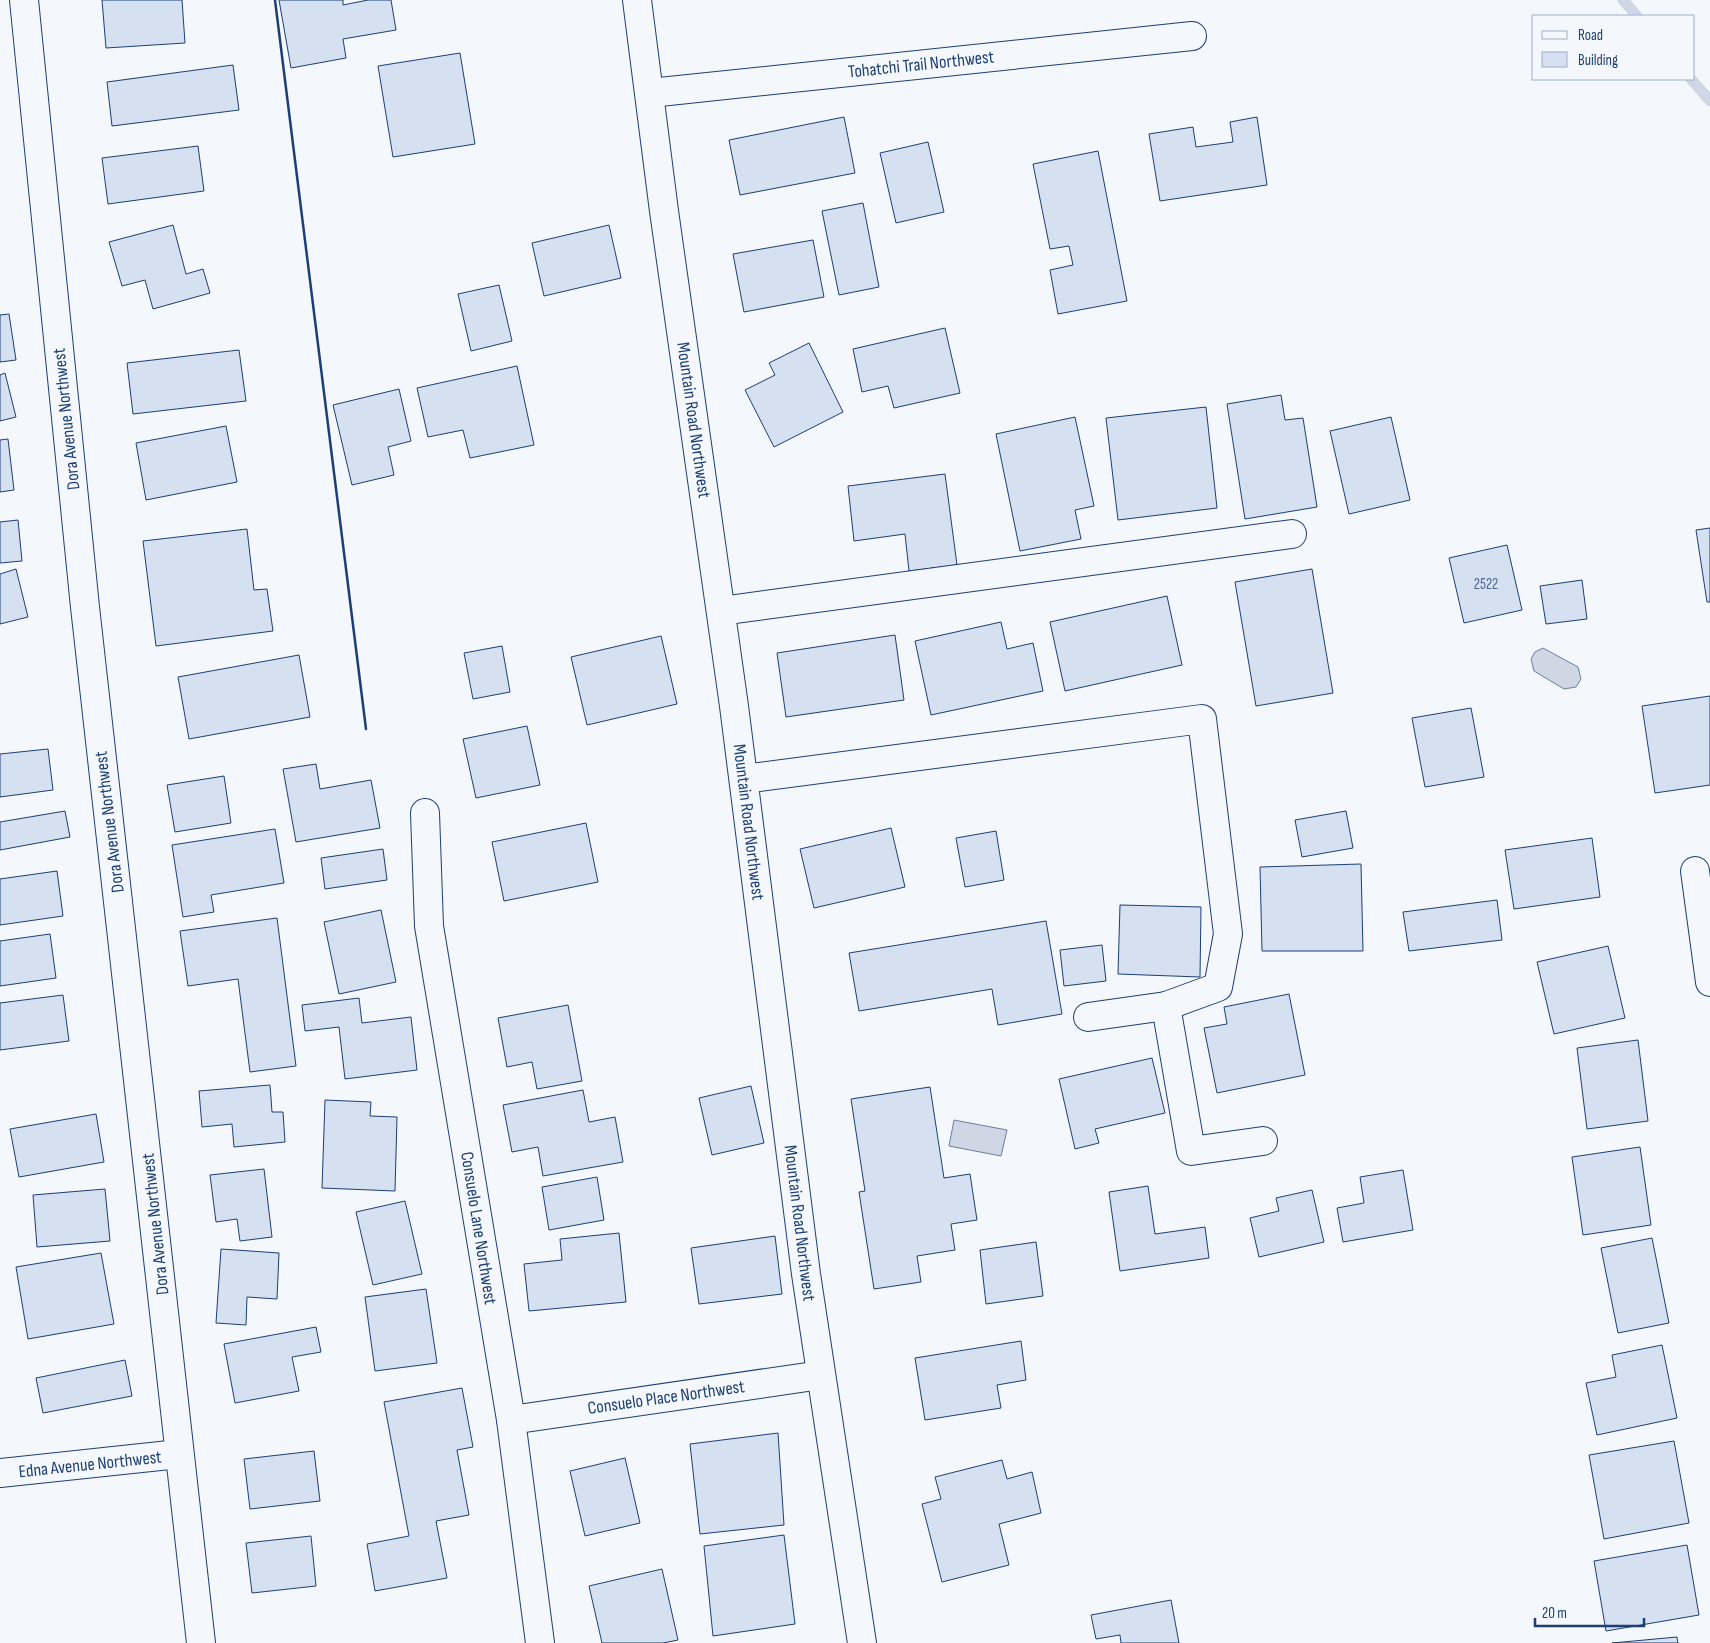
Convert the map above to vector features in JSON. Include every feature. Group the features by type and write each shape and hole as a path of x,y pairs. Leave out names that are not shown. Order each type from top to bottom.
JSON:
{"street":[{"name":"Dora Avenue Northwest","path":"24,0 84,607 143,1110 201,1643"},
{"name":"Mountain Road Northwest","path":"638,0 664,211 744,780 821,1375 862,1643"},
{"name":"Tohatchi Trail Northwest","path":"650,93 1192,36"},
{"path":"721,611 1292,534"},
{"path":"744,780 1202,719 1228,934 1218,987 1166,1006 1088,1017"},
{"name":"Consuelo Lane Northwest","path":"425,813 429,926 511,1420 540,1643"},
{"path":"1695,871 1710,982"},
{"path":"1166,1006 1192,1151 1263,1141"},
{"name":"Consuelo Place Northwest","path":"511,1420 821,1375"},
{"name":"Edna Avenue Northwest","path":"0,1473 179,1454"}],"shaded area":[{"path":"1543,648 1578,667 1581,679 1576,687 1564,689 1534,671 1531,659 1535,652"},
{"path":"954,1120 1007,1130 1001,1156 949,1146"}],"building":[{"path":"102,0 182,0 185,43 106,48"},
{"path":"279,0 343,0 343,5 368,0 391,0 396,30 343,39 346,58 291,68"},
{"path":"460,53 475,144 393,157 378,66"},
{"path":"233,65 239,110 112,126 107,82"},
{"path":"844,117 855,173 740,195 729,140"},
{"path":"1257,117 1267,185 1160,201 1149,134 1193,127 1196,147 1233,142 1230,122"},
{"path":"928,142 944,212 896,223 880,153"},
{"path":"198,146 204,191 108,204 102,158"},
{"path":"1098,151 1127,301 1058,314 1050,270 1073,265 1069,246 1050,249 1033,164"},
{"path":"863,203 879,287 839,295 822,211"},
{"path":"173,225 186,274 203,269 210,293 153,309 145,280 122,286 109,242"},
{"path":"609,225 621,278 544,296 532,243"},
{"path":"813,240 824,297 744,312 733,254"},
{"path":"499,285 512,341 471,351 458,294"},
{"path":"9,314 16,360 0,362 0,315"},
{"path":"945,328 960,393 894,408 888,386 862,392 853,349"},
{"path":"809,343 843,412 774,447 745,390 775,375 769,363"},
{"path":"239,350 246,401 133,414 127,363"},
{"path":"517,366 534,445 470,458 463,430 428,437 417,388"},
{"path":"5,373 16,417 0,421 0,375"},
{"path":"399,389 411,441 388,447 394,475 352,485 333,405"},
{"path":"1281,395 1285,420 1303,418 1317,507 1245,519 1227,404"},
{"path":"1206,407 1217,508 1118,520 1106,418"},
{"path":"1075,417 1094,506 1075,510 1081,539 1020,551 996,434"},
{"path":"1391,417 1410,500 1349,514 1330,431"},
{"path":"226,426 237,482 146,500 136,443"},
{"path":"8,439 14,490 0,492 0,440"},
{"path":"945,474 957,565 909,571 905,534 854,541 848,486"},
{"path":"18,520 22,561 0,563 0,522"},
{"path":"1710,528 1710,602 1707,602 1696,530"},
{"path":"247,529 254,590 267,589 273,631 156,646 143,541"},
{"path":"1507,545 1522,610 1464,623 1449,558"},
{"path":"16,569 28,617 0,624 0,574"},
{"path":"1312,569 1333,693 1256,706 1235,582"},
{"path":"1582,580 1587,619 1546,624 1540,586"},
{"path":"1167,596 1182,665 1065,691 1050,622"},
{"path":"1001,622 1007,649 1033,643 1043,691 931,715 915,641"},
{"path":"895,635 904,700 786,717 777,653"},
{"path":"661,636 677,704 587,725 571,657"},
{"path":"502,646 510,692 473,699 464,653"},
{"path":"299,655 310,717 189,739 178,677"},
{"path":"1710,696 1710,785 1655,793 1642,706"},
{"path":"1471,708 1484,777 1425,787 1412,718"},
{"path":"527,726 540,785 476,798 463,739"},
{"path":"48,749 53,790 0,797 0,754"},
{"path":"316,764 320,789 371,780 380,828 296,842 283,769"},
{"path":"224,776 231,823 175,832 167,785"},
{"path":"65,811 70,837 0,850 0,822"},
{"path":"1346,811 1353,848 1302,857 1295,820"},
{"path":"586,823 598,882 504,901 492,842"},
{"path":"891,828 905,887 814,908 800,849"},
{"path":"275,829 284,883 211,895 214,912 183,917 172,845"},
{"path":"996,831 1004,880 965,887 956,838"},
{"path":"1592,838 1600,897 1514,909 1505,850"},
{"path":"383,849 387,880 325,889 321,858"},
{"path":"1361,864 1363,951 1262,951 1260,867"},
{"path":"57,871 63,916 0,925 0,879"},
{"path":"1497,900 1502,940 1409,951 1403,912"},
{"path":"1120,905 1201,907 1200,977 1118,974"},
{"path":"381,910 396,982 339,994 324,922"},
{"path":"277,918 296,1066 250,1072 238,979 188,986 180,931"},
{"path":"1046,921 1062,1014 998,1025 992,989 859,1011 849,953"},
{"path":"50,934 56,978 0,986 0,941"},
{"path":"1102,945 1106,981 1064,986 1060,950"},
{"path":"1608,946 1625,1018 1554,1034 1537,962"},
{"path":"1289,994 1305,1075 1217,1093 1204,1028 1227,1024 1224,1007"},
{"path":"63,995 69,1041 0,1050 0,1003"},
{"path":"359,998 362,1023 411,1017 417,1070 345,1079 339,1027 305,1031 302,1005"},
{"path":"568,1005 582,1081 537,1089 532,1062 507,1067 498,1018"},
{"path":"1638,1040 1648,1121 1587,1129 1577,1048"},
{"path":"1152,1058 1165,1113 1095,1129 1099,1143 1075,1149 1059,1079"},
{"path":"270,1085 272,1112 283,1112 285,1142 234,1147 232,1124 202,1127 199,1091"},
{"path":"751,1086 764,1143 712,1155 699,1098"},
{"path":"930,1087 944,1178 970,1174 977,1220 951,1224 955,1250 917,1256 921,1282 874,1289 859,1192 865,1191 851,1099"},
{"path":"583,1090 589,1122 615,1117 623,1162 543,1176 538,1147 512,1152 503,1105"},
{"path":"325,1100 371,1102 370,1116 397,1117 395,1191 322,1188"},
{"path":"96,1114 104,1162 19,1177 10,1129"},
{"path":"1640,1147 1651,1225 1583,1235 1572,1157"},
{"path":"264,1169 272,1237 240,1241 237,1219 216,1222 210,1175"},
{"path":"1403,1170 1413,1230 1343,1242 1337,1208 1364,1203 1360,1177"},
{"path":"597,1177 604,1220 549,1230 542,1187"},
{"path":"1148,1186 1155,1234 1205,1227 1209,1258 1120,1271 1109,1192"},
{"path":"105,1189 110,1241 37,1247 33,1195"},
{"path":"1312,1190 1324,1242 1259,1257 1250,1218 1279,1211 1276,1198"},
{"path":"405,1201 422,1274 373,1285 356,1212"},
{"path":"619,1233 626,1302 529,1311 524,1264 562,1260 560,1239"},
{"path":"775,1236 782,1294 699,1304 691,1248"},
{"path":"1652,1238 1669,1323 1618,1333 1601,1248"},
{"path":"1036,1242 1043,1296 986,1304 980,1250"},
{"path":"221,1249 279,1253 277,1299 247,1297 246,1325 216,1323"},
{"path":"101,1253 114,1324 28,1339 16,1267"},
{"path":"426,1289 437,1363 375,1371 365,1297"},
{"path":"316,1327 321,1352 292,1357 299,1391 235,1403 224,1344"},
{"path":"1021,1341 1026,1380 997,1385 1001,1408 925,1420 915,1358"},
{"path":"1662,1345 1677,1418 1597,1435 1586,1383 1616,1377 1612,1355"},
{"path":"125,1360 132,1396 43,1413 36,1378"},
{"path":"462,1388 473,1447 457,1450 469,1515 436,1521 447,1578 375,1591 367,1544 409,1536 384,1402"},
{"path":"778,1433 784,1525 700,1534 690,1444"},
{"path":"1674,1441 1689,1523 1604,1539 1589,1455"},
{"path":"314,1451 320,1501 250,1509 244,1459"},
{"path":"625,1458 640,1523 585,1536 570,1471"},
{"path":"1002,1460 1007,1479 1032,1472 1041,1513 999,1524 1009,1565 942,1582 922,1504 941,1499 935,1477"},
{"path":"784,1535 795,1624 713,1636 704,1546"},
{"path":"311,1536 316,1586 252,1593 246,1543"},
{"path":"1687,1545 1699,1615 1606,1631 1594,1561"},
{"path":"662,1569 678,1640 663,1643 602,1643 589,1586"},
{"path":"1171,1600 1179,1643 1121,1643 1120,1635 1096,1639 1091,1615"},
{"path":"1677,1637 1678,1643 1612,1643"}],"waterway":[{"path":"1623,0 1636,15"},
{"path":"1692,80 1710,101"}],"wall":[{"path":"275,0 366,729"}]}
